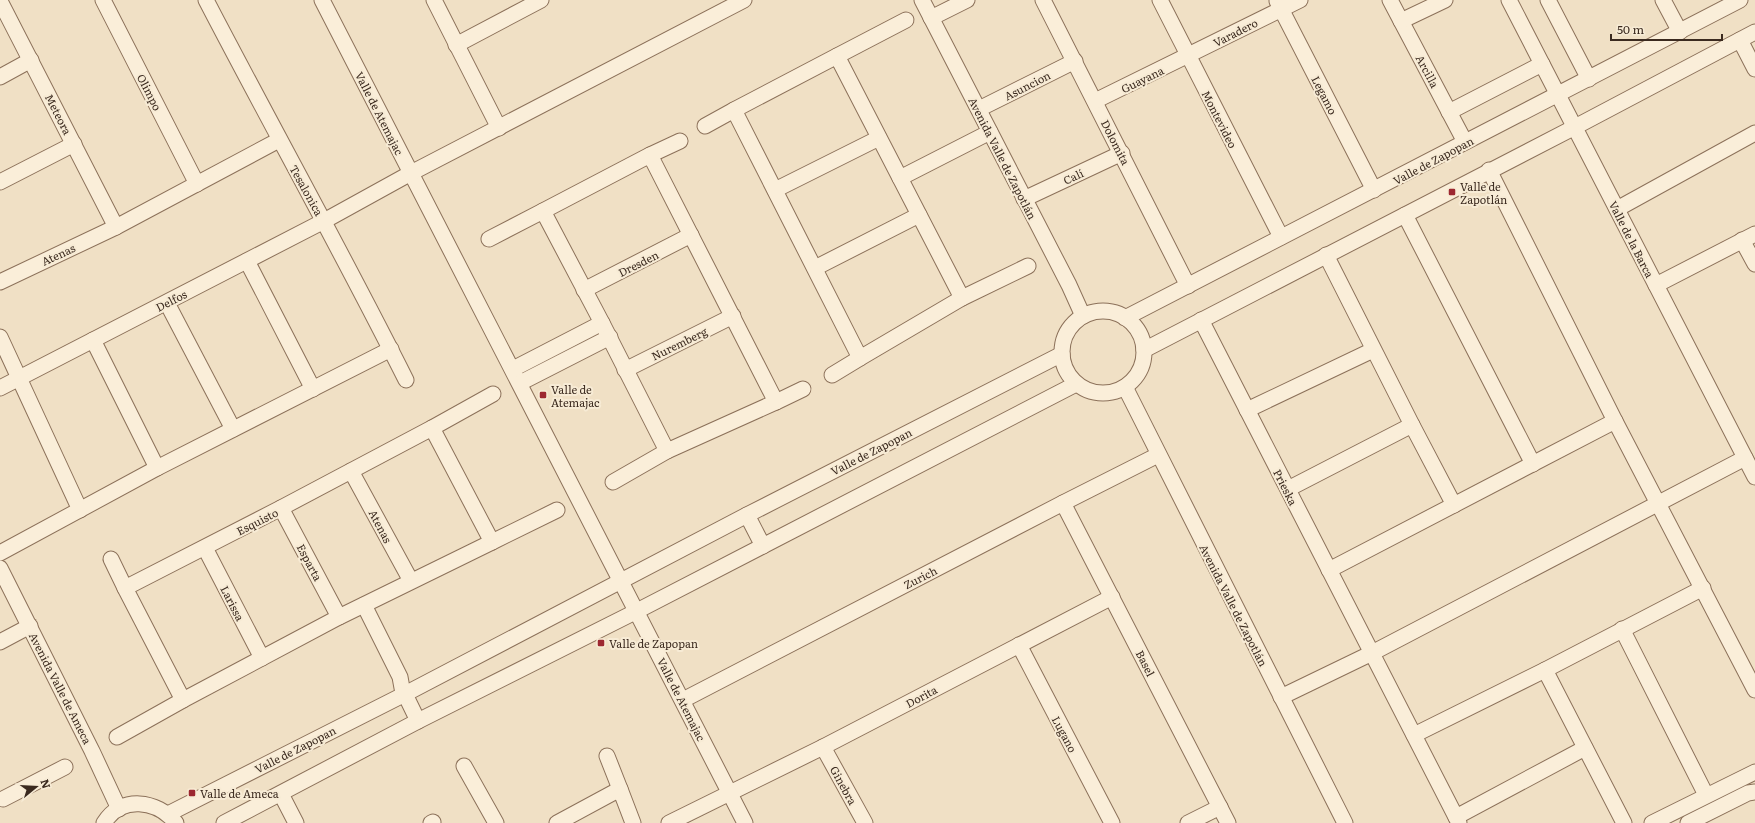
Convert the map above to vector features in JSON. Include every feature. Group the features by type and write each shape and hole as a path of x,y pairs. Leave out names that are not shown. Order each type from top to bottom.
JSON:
{"street":[{"name":"Olimpo","path":"103,0 197,184"},
{"name":"Tesalonica","path":"206,0 279,140 324,221 406,380"},
{"name":"Valle de Atemajac","path":"322,0 520,382 745,823"},
{"path":"434,0 499,128"},
{"path":"456,45 541,0"},
{"name":"Delfos","path":"0,388 167,303 324,221 411,173 744,0"},
{"name":"Avenida Valle de Zapotlán","path":"922,0 1083,316"},
{"path":"931,18 967,0"},
{"name":"Dolomita","path":"1043,0 1122,153 1188,286"},
{"name":"Montevideo","path":"1160,0 1281,237"},
{"name":"Varadero","path":"1188,56 1279,4 1300,0"},
{"name":"Arcilla","path":"1390,0 1465,142"},
{"path":"1402,22 1445,0"},
{"path":"1548,0 1589,79"},
{"path":"1663,0 1680,32"},
{"name":"Valle de Zapopan","path":"1126,318 1740,0"},
{"name":"Meteora","path":"0,1 32,60 116,227"},
{"name":"Valle de la Barca","path":"1515,2 1542,64 1755,477"},
{"name":"Legamo","path":"1279,4 1374,190"},
{"path":"705,126 906,20"},
{"path":"1144,350 1406,215 1489,170 1575,127 1755,32"},
{"path":"1740,40 1755,69"},
{"path":"837,56 962,298"},
{"name":"Guayana","path":"1095,101 1188,56"},
{"path":"0,77 32,60"},
{"name":"Asuncion","path":"978,109 1075,61"},
{"path":"1449,112 1542,64"},
{"path":"734,110 860,358"},
{"path":"900,178 990,132"},
{"path":"1617,209 1755,133"},
{"path":"774,190 879,138"},
{"name":"Atenas","path":"0,282 116,227 279,140"},
{"path":"489,239 650,155 680,141"},
{"path":"0,182 74,144"},
{"name":"Calí","path":"1024,200 1122,153"},
{"path":"650,155 776,402"},
{"path":"1489,170 1615,421 1755,690"},
{"path":"543,211 610,338 667,452"},
{"path":"815,268 920,215"},
{"path":"1406,215 1533,464"},
{"name":"Dresden","path":"584,290 691,235"},
{"path":"1656,285 1749,237 1755,264"},
{"path":"1326,255 1412,426 1454,505"},
{"path":"247,261 313,389"},
{"path":"832,375 962,298 1028,266"},
{"path":"167,303 233,429"},
{"path":"1097,312 1112,312 1126,318 1135,327 1141,338 1144,350 1142,364 1136,377 1125,387 1109,393 1092,392 1076,384 1066,370 1062,354 1064,339 1072,326 1083,316 1097,312"},
{"name":"Nuremberg","path":"625,370 733,316"},
{"name":"Prieska","path":"1201,320 1457,820"},
{"path":"513,369 602,323"},
{"path":"0,337 80,510"},
{"path":"520,382 610,338"},
{"path":"92,340 157,468"},
{"path":"0,554 157,468 391,349"},
{"path":"1247,410 1374,350"},
{"name":"Valle de Zapopan","path":"172,818 403,691 622,581 747,515 1062,354"},
{"path":"224,823 418,721 637,612 1076,384"},
{"name":"Avenida Valle de Zapotlán","path":"1125,387 1345,823"},
{"path":"613,482 667,452 803,389"},
{"name":"Esquisto","path":"125,588 352,471 493,394"},
{"path":"1329,570 1615,421"},
{"path":"1288,489 1412,426"},
{"path":"432,428 492,542"},
{"name":"Zurich","path":"683,700 1158,455"},
{"path":"1281,697 1372,653 1745,458"},
{"name":"Atenas","path":"352,471 411,581"},
{"name":"Basel","path":"1063,503 1228,823"},
{"name":"Esparta","path":"281,508 339,617"},
{"path":"118,737 183,700 339,617 557,510"},
{"path":"747,515 763,546"},
{"name":"Larissa","path":"205,548 262,658"},
{"path":"110,559 183,700"},
{"name":"Avenida Valle de Ameca","path":"0,568 92,751 119,809"},
{"path":"1414,735 1545,670 1703,588"},
{"name":"Dorita","path":"669,823 823,747 1112,597"},
{"path":"361,607 400,677 403,691 418,721"},
{"path":"0,642 30,626"},
{"path":"1622,629 1706,795"},
{"name":"Lugano","path":"1019,644 1112,823"},
{"path":"1545,670 1624,823"},
{"name":"Ginebra","path":"823,747 864,823"},
{"path":"1457,820 1585,748"},
{"path":"606,756 633,823"},
{"path":"464,766 496,823"},
{"path":"1,797 65,767"},
{"path":"1652,823 1755,772"},
{"path":"557,823 620,789"},
{"path":"1688,823 1755,792"},
{"path":"281,794 296,823"},
{"path":"104,823 107,818 119,809 136,804 153,805 172,818"},
{"path":"1188,823 1220,808"}],"place":[{"name":"Valle de Zapotlán","path":"1452,192"},
{"name":"Valle de Atemajac","path":"543,395"},
{"name":"Valle de Zapopan","path":"601,643"},
{"name":"Valle de Ameca","path":"192,793"}]}
